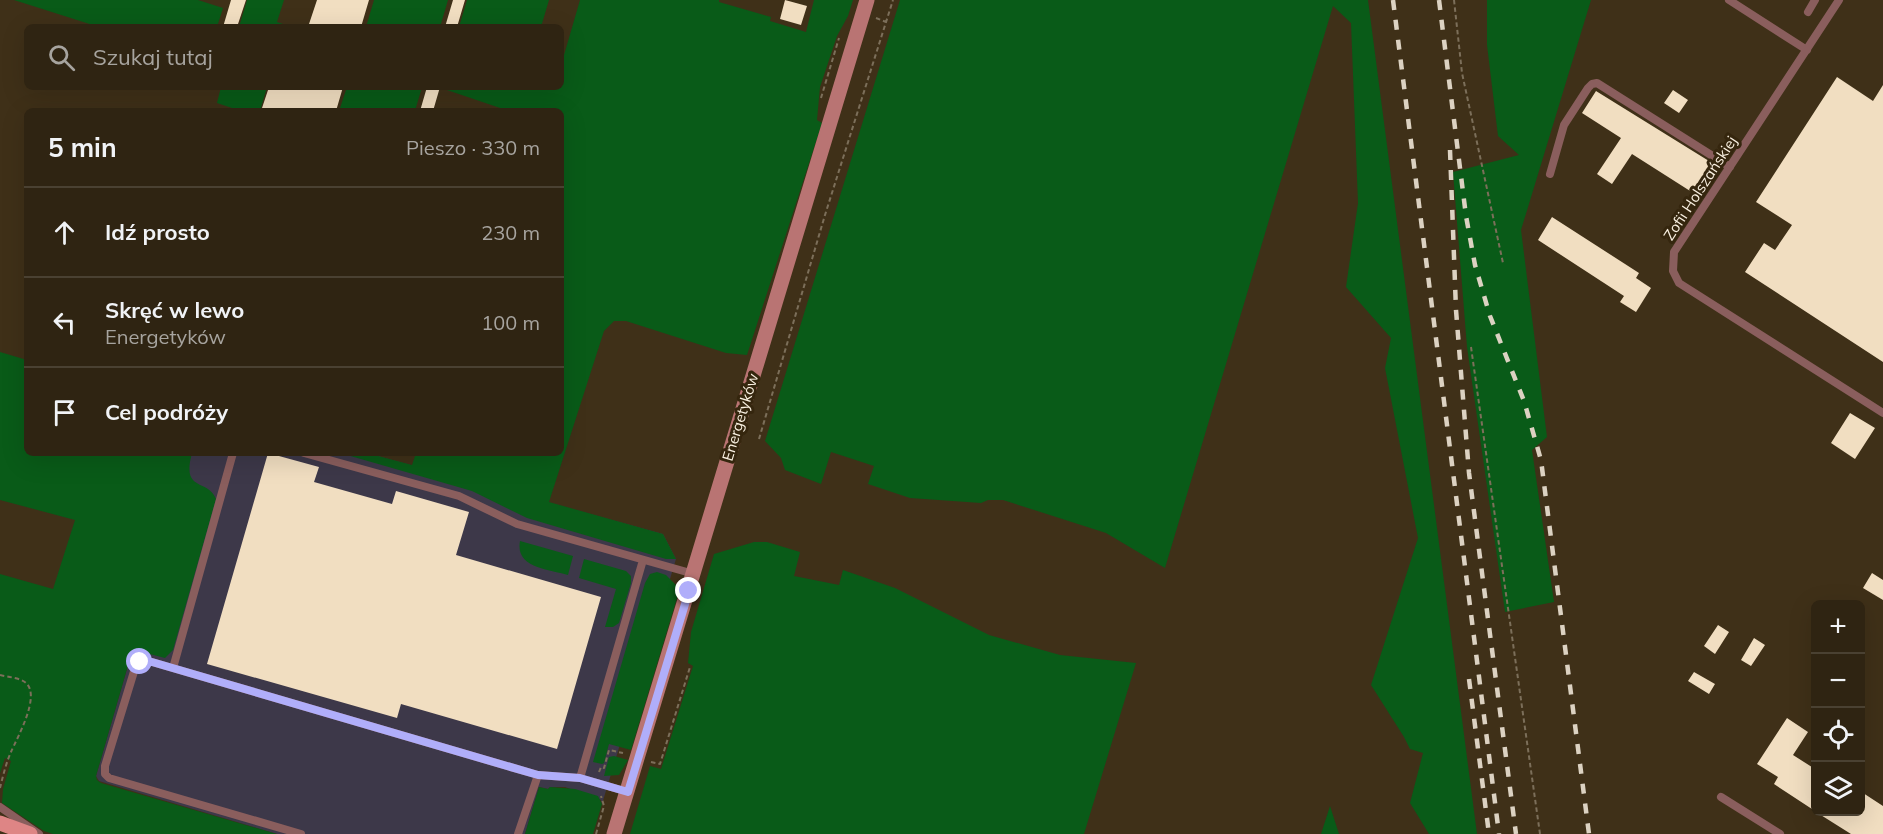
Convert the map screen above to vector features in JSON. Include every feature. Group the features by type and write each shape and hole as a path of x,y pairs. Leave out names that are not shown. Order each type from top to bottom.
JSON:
{"main road":[{"name":"Energetyków","path":"614,834 867,0"},
{"path":"0,823 30,834"}],"lane":[{"path":"1729,0 1807,50"},
{"path":"1808,12 1815,0"},
{"name":"Zofii Holszańskiej","path":"1839,0 1674,252 1672,266 1679,283 1883,413"},
{"path":"1550,174 1564,125 1588,88 1597,83 1730,167"},
{"path":"173,668 231,456"},
{"path":"315,456 459,496 517,524 694,574"},
{"path":"580,778 643,560"},
{"path":"302,834 109,778 105,774 105,766 136,665 140,662 152,662 538,775 580,778 628,792"},
{"path":"519,834 538,775"},
{"path":"1721,797 1780,834"},
{"path":"0,807 39,834"}],"path":[{"path":"759,439 825,215 893,0"},
{"path":"1454,0 1462,73 1503,263"},
{"path":"1472,348 1540,834"},
{"path":"0,675 24,681 30,689 31,700 20,735 10,754 0,788"}],"shaded area":[{"path":"176,456 378,456 663,534 676,559 602,804 601,800 565,787 548,789 539,787 525,834 277,834 99,781 96,776 131,655"}],"green space":[{"path":"14,0 198,0 223,8 218,24 90,24"},
{"path":"247,0 284,0 277,22 283,24 240,24"},
{"path":"374,0 448,0 441,24 367,24"},
{"path":"467,0 549,0 542,24 460,24"},
{"path":"580,0 719,0 719,2 771,17 770,21 806,32 814,0 853,0 848,16 837,36 820,87 817,120 822,123 747,355 726,353 626,321 614,321 604,331 564,455 564,108 500,108 447,90 564,90 564,55"},
{"path":"900,0 1368,0 1477,834 1429,834 1410,803 1423,753 1410,749 1371,685 1418,538 1385,368 1391,338 1346,287 1358,203 1351,23 1333,6 1165,568 1106,533 1003,500 988,500 981,503 910,498 868,484 874,466 831,452 821,484 785,470 781,458 765,441"},
{"path":"1487,0 1591,0 1521,230 1547,437 1532,450 1554,602 1505,612 1467,347 1453,172 1519,155 1498,136 1487,45"},
{"path":"220,90 266,90 261,108 232,108 217,103"},
{"path":"346,90 421,90 416,108 340,108"},
{"path":"0,352 24,359 24,456 192,456 190,474 193,480 212,493 216,499 173,650 165,658 138,651 131,655 96,776 101,783 277,834 53,834 44,831 2,803 3,789 11,761 5,758 0,773 0,574 53,589 75,520 0,500"},
{"path":"350,456 378,456 412,465 415,456 564,456 549,502 663,534 676,559 666,559 527,518 472,491"},
{"path":"520,541 573,556 568,575 543,569 528,562 520,550"},
{"path":"754,542 767,542 800,552 794,576 839,585 843,570 895,588 989,635 1060,655 1136,663 1084,834 630,834 650,766 661,769 693,666 688,663 691,632 714,554"},
{"path":"584,559 626,571 631,576 619,623 613,627 605,627 616,589 579,578"},
{"path":"657,572 666,575 676,585 677,598 631,750 609,744 604,763 593,762 645,583 650,574"},
{"path":"609,757 628,760 619,775 604,776"},
{"path":"539,787 575,789 598,796 602,804 593,834 525,834"},
{"path":"1330,806 1339,834 1321,834"}],"building":[{"path":"231,0 246,0 238,24 224,24"},
{"path":"317,0 369,0 362,24 309,24"},
{"path":"453,0 465,0 458,24 446,24"},
{"path":"785,0 807,6 801,25 780,19"},
{"path":"1837,77 1873,101 1883,85 1883,362 1745,272 1764,243 1775,250 1792,225 1756,202"},
{"path":"268,90 342,90 337,108 262,108"},
{"path":"426,90 439,90 434,108 421,108"},
{"path":"1673,90 1688,100 1679,113 1664,103"},
{"path":"1596,91 1717,166 1698,196 1632,154 1612,184 1597,174 1621,138 1582,113"},
{"path":"1552,217 1639,273 1636,278 1651,288 1636,312 1620,302 1624,296 1538,240"},
{"path":"1850,413 1875,428 1855,459 1831,443"},
{"path":"267,456 279,456 319,467 314,482 392,504 396,491 469,512 456,555 601,597 557,749 401,704 397,718 207,664"},
{"path":"1872,573 1883,580 1883,600 1863,588"},
{"path":"1718,625 1729,632 1715,654 1704,646"},
{"path":"1754,638 1765,645 1751,666 1741,660"},
{"path":"1694,672 1715,684 1709,694 1688,681"},
{"path":"1787,718 1808,732 1793,755 1811,766 1811,808 1774,784 1778,777 1757,764"},
{"path":"1865,794 1883,806 1883,834 1851,834 1822,816 1865,816"}],"railway":[{"path":"1393,0 1499,834"},
{"path":"1439,0 1466,216 1475,265 1490,316 1524,401 1541,460 1589,834"},
{"path":"1450,150 1456,310 1469,473 1516,834"},
{"path":"1469,679 1489,834"}],"route":[{"path":"140,662 152,662 538,775 580,778 628,792 689,591"}]}
